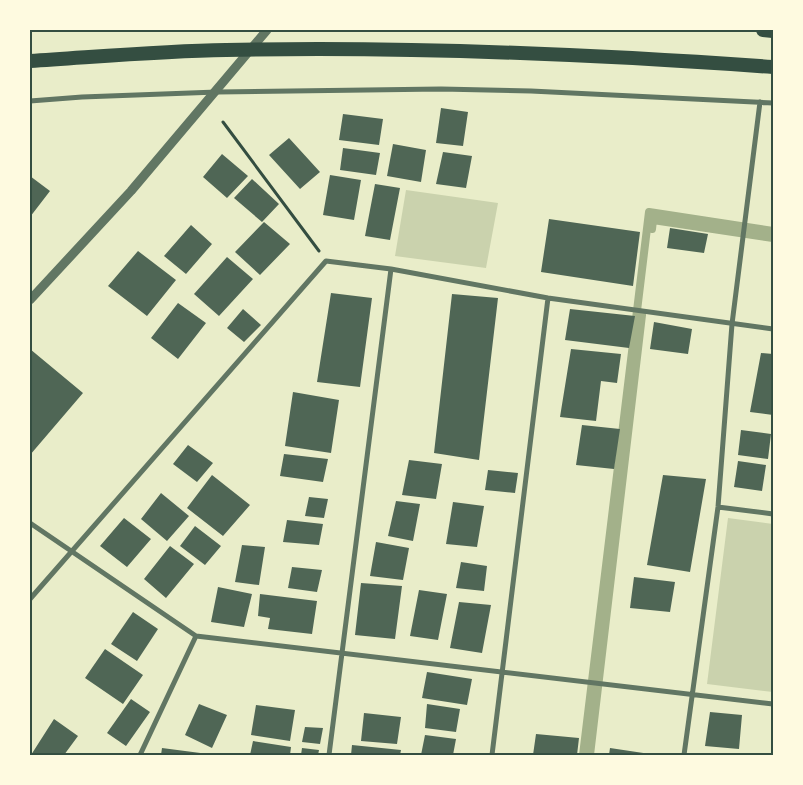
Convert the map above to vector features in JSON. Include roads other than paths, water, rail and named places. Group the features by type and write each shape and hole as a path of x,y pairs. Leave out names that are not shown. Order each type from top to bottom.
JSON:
{"highway":[{"path":"763,30 773,31"},
{"path":"30,61 224,50 412,48 550,53 773,67"}],"street":[{"path":"30,300 131,191 217,92 267,30"},
{"path":"30,101 217,92 441,88 773,103"},
{"path":"684,755 718,507 732,324 760,102"},
{"path":"30,598 326,261 391,269 548,298 773,329"},
{"path":"329,755 391,269"},
{"path":"492,755 548,298"},
{"path":"718,507 773,514"},
{"path":"30,523 196,636 773,704"},
{"path":"140,755 196,636"}],"waterway":[{"path":"583,755 649,212 773,231"},
{"path":"652,229 653,220 773,238"},
{"path":"590,755 642,315"}]}
